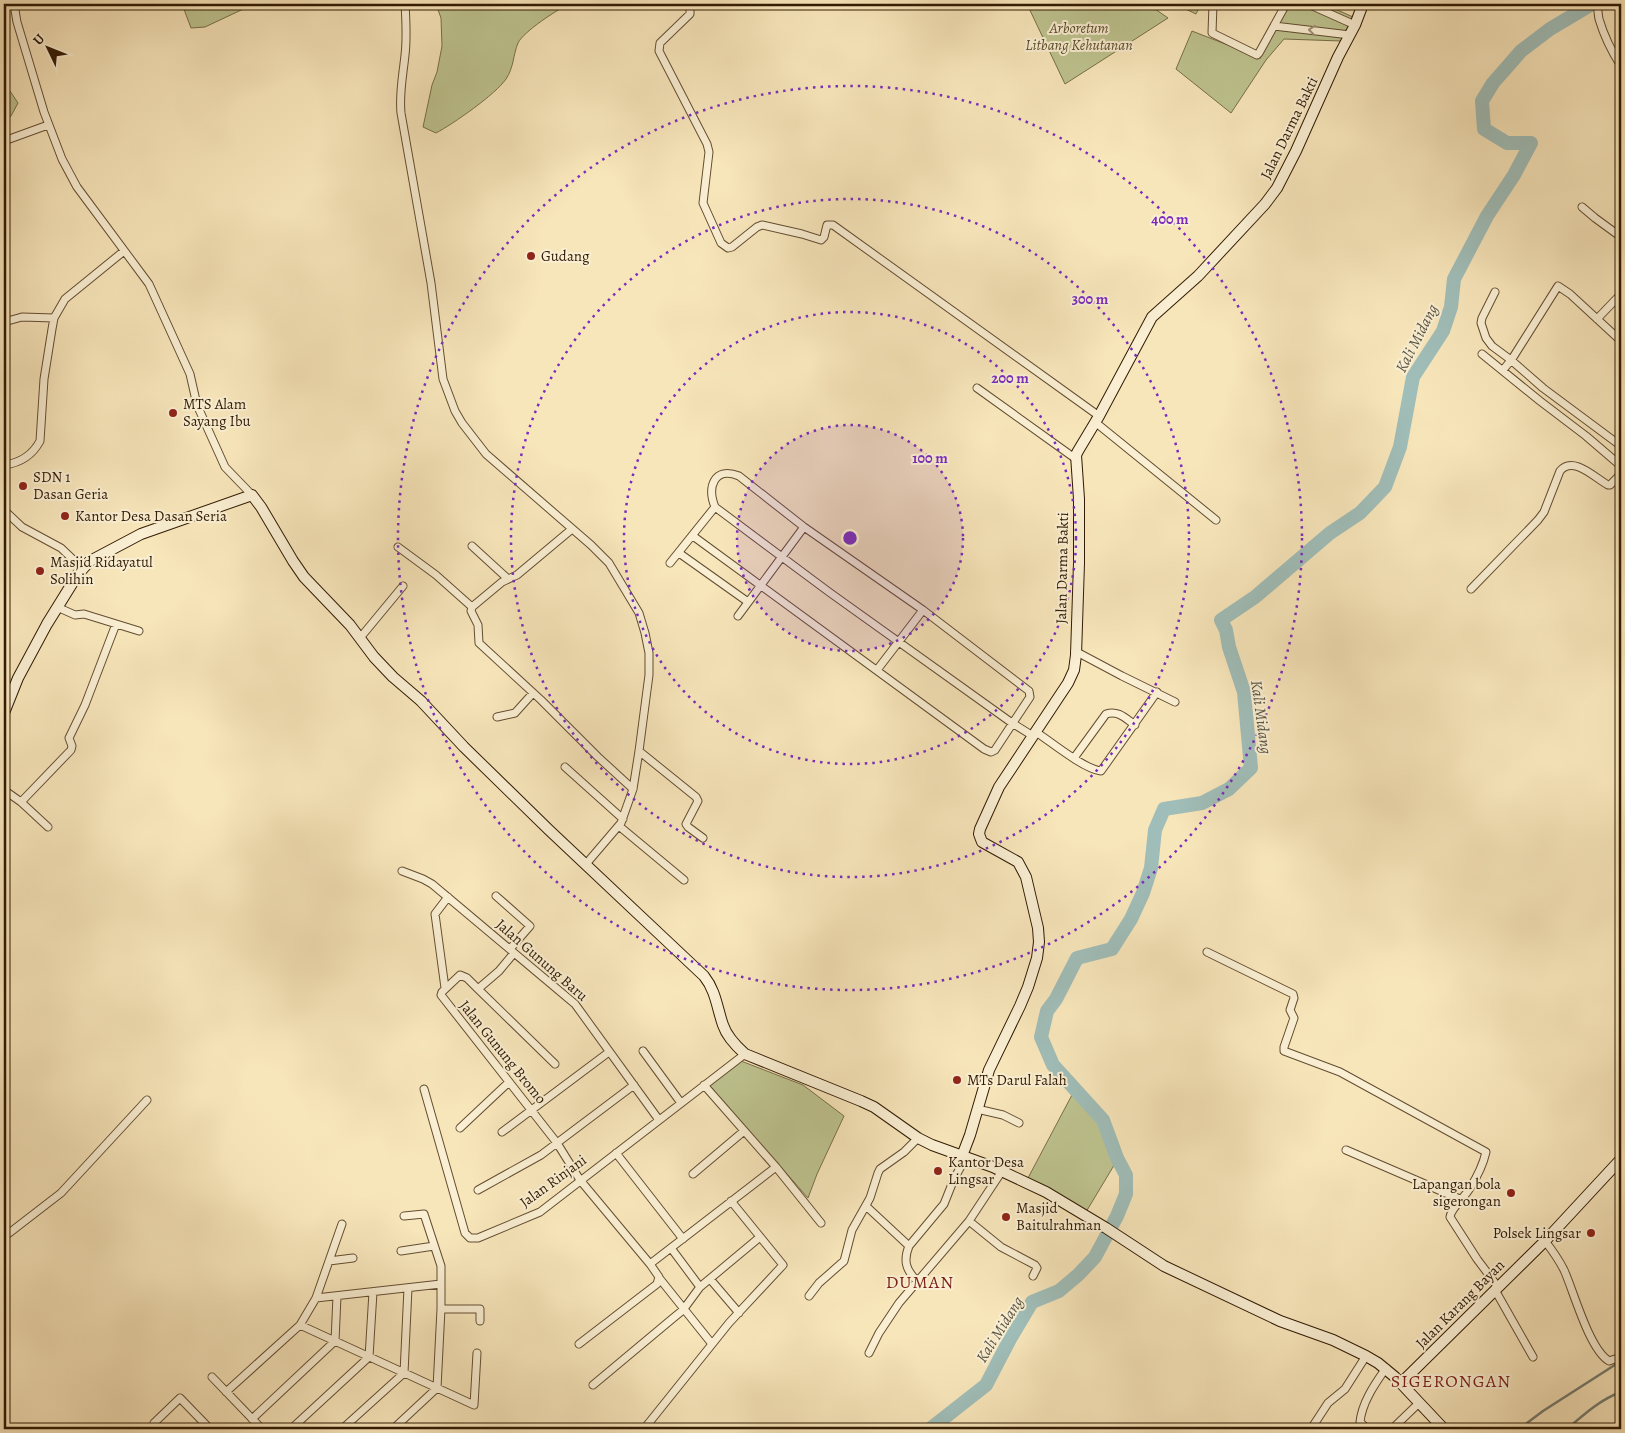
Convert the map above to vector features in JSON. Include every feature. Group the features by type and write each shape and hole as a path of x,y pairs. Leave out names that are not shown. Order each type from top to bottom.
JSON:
{"street":[{"path":"14,4 17,22 48,125 62,159 77,187 149,284 164,313 190,374 197,405 225,467 249,496 261,507 304,577 386,669 421,701 464,747 704,976 713,991 726,1031 733,1042 745,1054 874,1108 918,1138 1002,1171 1046,1192 1164,1266 1280,1321 1333,1340 1366,1356 1386,1368 1444,1429"},
{"path":"405,4 406,32 400,90 401,113 424,239 443,379 448,396 458,417 486,454 610,563 639,613 648,645 649,664 633,789 621,823 586,864"},
{"path":"687,4 690,14 660,43 659,51 707,144 709,152 703,203 721,243 728,248 732,247 762,225 821,240 828,225 833,226 928,292 1097,419 1216,520"},
{"path":"1212,4 1212,33 1254,54 1259,53 1286,4"},
{"path":"1308,4 1355,24"},
{"name":"Jalan Darma Bakti","path":"909,1246 944,1204 964,1157 988,1070 1020,1006 1037,958 1038,928 1028,884 1018,862 982,842 979,834 982,822 996,793 1068,683 1075,666 1079,562 1079,499 1076,455 1152,317 1195,280 1265,204 1277,188 1290,164 1363,4"},
{"path":"1597,6 1605,36 1621,66"},
{"path":"1274,26 1350,35"},
{"path":"4,141 48,125"},
{"path":"1582,207 1621,237"},
{"path":"4,465 26,458 40,441 44,379 54,318 65,299 124,251"},
{"path":"1503,370 1558,286 1570,294 1621,341"},
{"path":"1495,292 1482,318 1482,328 1492,346 1543,388 1621,446"},
{"path":"1597,319 1621,294"},
{"path":"4,322 22,317 54,318"},
{"path":"1482,354 1621,466"},
{"path":"977,388 1076,459"},
{"path":"1471,589 1538,520 1544,512 1560,470 1563,467 1567,464 1575,465 1608,485 1621,474"},
{"path":"693,536 988,751 994,750 1012,723 1030,696 1030,691 922,610 804,527 739,476 733,473 721,474 714,482 712,498 716,507 828,592 1012,723 1092,768 1101,771 1157,692"},
{"path":"4,713 22,670 57,607 82,568 94,559 131,539 249,496"},
{"path":"670,563 716,507"},
{"path":"4,510 22,527 61,548 82,568"},
{"path":"738,616 804,527"},
{"path":"572,529 517,575 502,582 472,607 471,611 478,625 479,643 533,692 633,789"},
{"path":"472,546 508,578"},
{"path":"398,547 436,575 472,607"},
{"path":"679,553 748,602"},
{"path":"360,638 404,586"},
{"path":"57,607 75,615 84,614 139,630"},
{"path":"877,670 922,610"},
{"path":"21,802 71,750 70,738 85,705 116,624"},
{"path":"1075,651 1175,702"},
{"path":"497,717 515,714 533,692"},
{"path":"1074,758 1106,714 1111,712 1119,714 1135,725"},
{"path":"639,751 696,796 698,801 686,824 703,838"},
{"path":"565,767 621,823 684,880"},
{"path":"4,790 21,802 48,827"},
{"name":"Jalan Gunung Baru","path":"402,872 428,881 575,1004 659,1120"},
{"path":"496,896 530,926 499,971 478,990 555,1064"},
{"path":"446,988 435,914 448,897"},
{"path":"1207,952 1294,995 1290,1010 1294,1018 1284,1051 1340,1072 1486,1152 1478,1173 1462,1200 1452,1211 1450,1218 1496,1288 1533,1357"},
{"name":"Jalan Gunung Bromo","path":"478,990 467,978 460,975 442,992 441,997 532,1110 557,1143 580,1180 650,1264 683,1310 712,1344"},
{"path":"643,1051 681,1103"},
{"path":"502,1132 609,1052"},
{"name":"Jalan Rinjani","path":"424,1089 465,1233 470,1238 478,1238 540,1212 745,1054"},
{"path":"460,1128 509,1082"},
{"path":"478,1190 541,1155 634,1085"},
{"path":"704,1086 776,1167 821,1223"},
{"path":"4,1237 61,1193 147,1100"},
{"path":"977,1109 1003,1115 1019,1123"},
{"path":"693,1174 744,1131"},
{"path":"809,1296 819,1283 844,1261 852,1230 866,1206 879,1170 904,1152 918,1138"},
{"path":"1346,1150 1462,1200"},
{"path":"616,1153 683,1239"},
{"name":"Jalan Karang Bayan","path":"1401,1383 1619,1166"},
{"path":"650,1264 776,1167"},
{"path":"870,1353 879,1333 917,1281 969,1221 1002,1171"},
{"path":"644,1429 712,1344 783,1265 731,1202"},
{"path":"866,1206 909,1246 905,1263 910,1274 917,1281"},
{"path":"393,1429 436,1388 441,1308 441,1266 424,1214 404,1216"},
{"path":"969,1221 1001,1247 1035,1265 1036,1268 1033,1276"},
{"path":"226,1392 300,1325 316,1298 342,1224"},
{"path":"593,1385 683,1310 700,1287 760,1237"},
{"path":"1545,1241 1564,1271 1582,1317 1600,1352 1609,1361 1621,1357"},
{"path":"401,1251 434,1246"},
{"path":"671,1248 700,1287"},
{"path":"329,1261 353,1258"},
{"path":"710,1279 739,1313"},
{"path":"579,1344 660,1280"},
{"path":"316,1298 441,1284"},
{"path":"342,1429 404,1373 408,1288"},
{"path":"291,1429 369,1357 373,1292"},
{"path":"252,1419 335,1341 337,1296"},
{"path":"441,1308 480,1309 480,1321"},
{"path":"300,1325 474,1406 478,1354"},
{"path":"1311,1429 1328,1403 1345,1389 1366,1356"},
{"path":"1367,1429 1360,1422 1361,1416 1372,1390 1386,1368"},
{"path":"212,1377 262,1429"},
{"path":"160,1429 154,1422 180,1398 210,1429"},
{"path":"1392,1429 1419,1403"}],"green space":[{"path":"182,4 254,4 205,27 191,28"},
{"path":"436,4 570,4 542,21 521,38 516,47 509,75 501,85 474,108 436,133 423,127 442,46 441,18"},
{"name":"Arboretum Litbang Kehutanan","path":"1027,4 1148,4 1168,18 1065,84"},
{"path":"1175,4 1201,4 1196,14"},
{"path":"1286,4 1324,4 1353,17 1341,41 1284,39 1266,60 1231,113 1176,69 1192,31 1261,58 1257,55"},
{"path":"4,89 10,91 18,103 11,116 4,122"},
{"path":"741,1061 803,1085 844,1116 808,1198 708,1084"},
{"path":"1073,1093 1101,1123 1116,1162 1086,1212 1028,1178"}],"waterway":[{"name":"Kali Midang","path":"930,1429 986,1385 1032,1302 1059,1291 1078,1275 1095,1257 1117,1216 1126,1194 1126,1175 1117,1158 1103,1120 1053,1065 1041,1037 1047,1011 1056,999 1077,958 1112,949 1131,919 1143,893 1151,868 1155,830 1164,809 1202,803 1229,789 1251,768 1244,692 1229,647 1226,630 1221,620 1255,597 1330,533 1360,513 1385,487 1400,447 1413,377 1443,331 1451,307 1454,279 1487,216 1514,175 1531,143 1507,143 1484,129 1482,101 1493,83 1521,51 1550,29 1592,4"},
{"path":"1519,1429 1543,1411 1621,1361"},
{"path":"1567,1429 1599,1403 1621,1392"}],"place":[{"name":"Gudang","path":"531,256"},
{"name":"MTS Alam Sayang Ibu","path":"173,413"},
{"name":"SDN 1 Dasan Geria","path":"23,486"},
{"name":"Kantor Desa Dasan Seria","path":"65,516"},
{"name":"Masjid Ridayatul Solihin","path":"40,571"},
{"name":"MTs Darul Falah","path":"957,1080"},
{"name":"Kantor Desa Lingsar","path":"938,1171"},
{"name":"Lapangan bola sigerongan","path":"1511,1193"},
{"name":"Masjid Baitulrahman","path":"1006,1217"},
{"name":"Polsek Lingsar","path":"1591,1233"}],"district":[{"name":"DUMAN","path":"920,1282"},
{"name":"SIGERONGAN","path":"1451,1381"}]}
